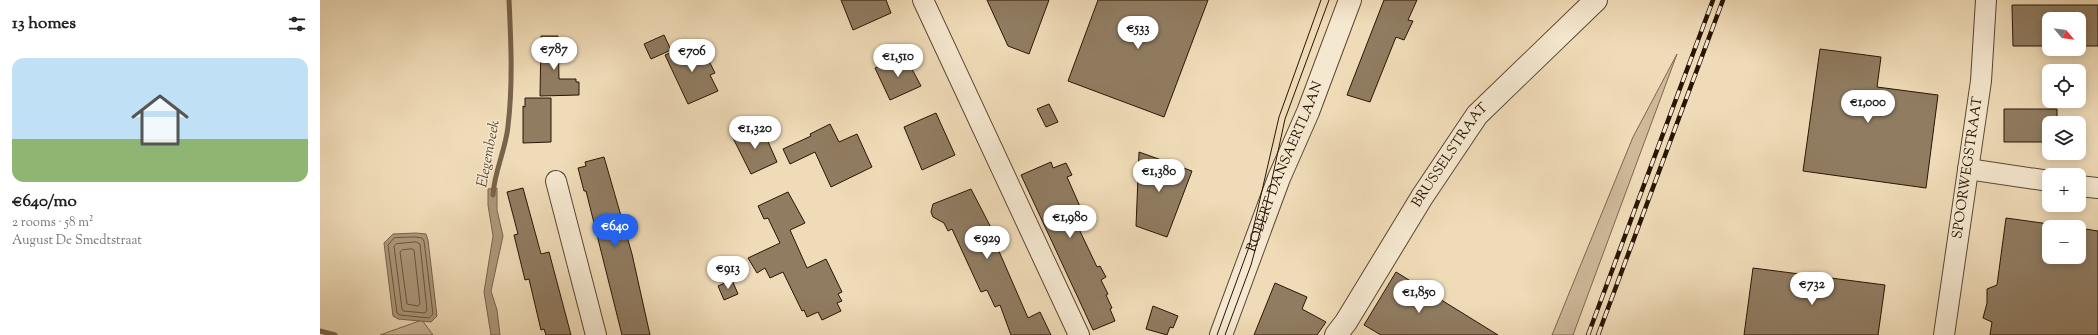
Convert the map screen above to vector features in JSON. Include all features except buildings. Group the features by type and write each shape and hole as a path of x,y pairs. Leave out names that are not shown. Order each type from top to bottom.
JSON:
{"street":[{"path":"923,0 1079,335"},
{"name":"ROBERT DANSAERTLAAN","path":"1221,335 1280,178 1308,112 1350,0"},
{"name":"BRUSSELSTRAAT","path":"1336,335 1346,322 1422,196 1477,115 1596,0"},
{"name":"SPOORWEGSTRAAT","path":"1944,335 1981,80 1986,0"},
{"path":"1968,169 2042,180"},
{"path":"556,181 596,335"},
{"path":"2086,187 2098,188"}],"shaded area":[{"path":"1677,54 1573,335 1552,335 1633,137"},
{"path":"422,320 433,335 380,335"}],"water":[{"path":"497,188 497,210 503,236 491,291 497,310 500,335 491,335 484,292 493,236 488,205 488,189"},
{"path":"393,234 426,234 428,240 437,316 431,322 398,319 393,316 384,243"}],"waterway":[{"name":"Elegembeek","path":"493,195 495,178 507,135 510,110 511,63 509,0"},
{"path":"320,331 335,335"}],"tram line":[{"path":"1217,335 1249,247 1279,117 1321,0"},
{"path":"1225,335 1251,265 1263,221 1285,119 1329,0"}],"railway":[{"path":"1588,335 1713,0"},
{"path":"1598,335 1723,0"}]}
